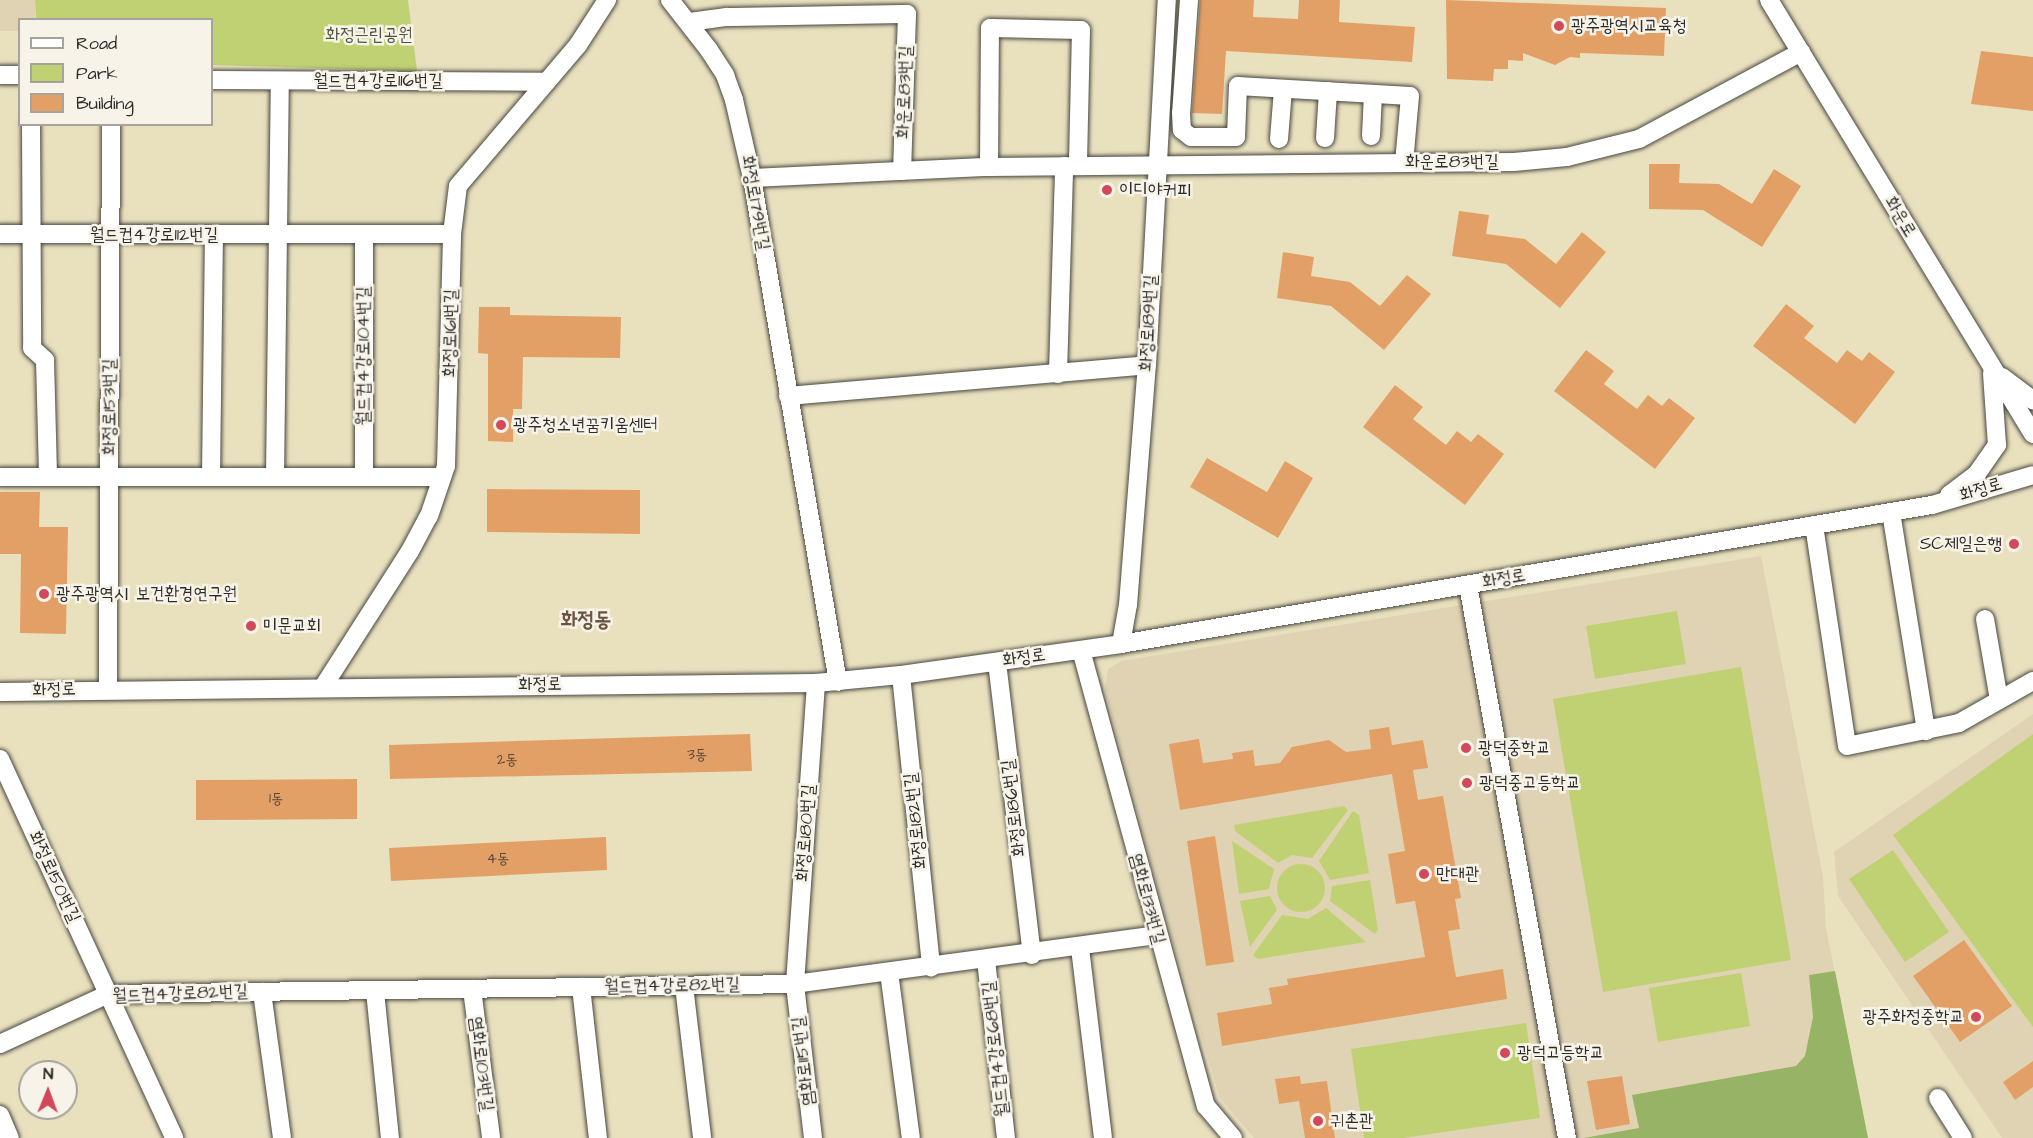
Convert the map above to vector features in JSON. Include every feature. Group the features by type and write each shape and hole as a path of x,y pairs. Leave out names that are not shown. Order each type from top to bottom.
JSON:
{"street":[{"name":"화정로161번길","path":"323,687 410,551 442,477 449,436 452,234 458,186 578,45 607,0"},
{"name":"화정로179번길","path":"670,0 690,22 725,75 752,178 838,682"},
{"name":"화정로189번길","path":"1121,644 1147,364 1167,0"},
{"path":"1189,0 1182,130 1191,137 1236,137 1238,86 1410,96 1404,162"},
{"name":"화운로","path":"1769,0 2033,434"},
{"name":"화운로83번길","path":"690,22 727,17 907,14 902,171"},
{"path":"989,167 990,28 1081,30 1058,374"},
{"name":"화운로83번길","path":"752,178 989,167 1514,162 1599,150 1639,139 1801,52"},
{"path":"0,75 18,75"},
{"name":"월드컵4강로116번길","path":"213,80 545,82"},
{"path":"275,477 276,236 280,81"},
{"path":"1279,139 1283,89"},
{"path":"1325,138 1328,91"},
{"path":"1371,136 1373,94"},
{"path":"31,126 32,348 45,360 48,477"},
{"name":"화정로153번길","path":"108,689 111,126"},
{"name":"월드컵4강로112번길","path":"0,234 276,236 452,234"},
{"path":"211,477 214,235"},
{"name":"월드컵4강로104번길","path":"364,235 364,477"},
{"path":"788,396 1058,374 1147,364"},
{"path":"1991,368 2033,400"},
{"path":"1932,506 1976,475 1997,445 1991,368"},
{"name":"화정로","path":"0,692 838,682 1121,644 1932,506 2033,475"},
{"path":"0,477 442,477"},
{"path":"1891,512 1926,731"},
{"path":"1814,525 1847,746 1959,723 2033,681"},
{"path":"1468,585 1567,1138"},
{"path":"1985,619 1999,700"},
{"name":"염화로133번길","path":"1081,650 1157,935 1206,1106 1233,1138"},
{"name":"화정로186번길","path":"997,662 1032,955"},
{"name":"화정로182번길","path":"900,675 932,967"},
{"name":"화정로180번길","path":"795,984 816,683"},
{"name":"화정로150번길","path":"0,759 108,994"},
{"name":"월드컵4강로82번길","path":"0,1044 108,994 795,984 1032,955 1157,935"},
{"path":"1080,948 1103,1138"},
{"name":"월드컵4강로68번길","path":"986,960 1006,1138"},
{"path":"889,972 911,1138"},
{"name":"염화로115번길","path":"795,984 813,1138"},
{"path":"684,986 702,1138"},
{"path":"581,987 598,1138"},
{"name":"염화로103번길","path":"472,989 491,1138"},
{"path":"375,990 390,1138"},
{"name":"월드컵4강로82번길","path":"262,992 282,1138"},
{"path":"108,994 174,1138"},
{"path":"1938,1098 1963,1138"},
{"path":"0,1115 10,1138"}],"shaded area":[{"path":"0,0 35,0 35,18 18,18 18,31 0,31"},
{"name":"광덕중고등학교","path":"1761,556 1823,877 1826,928 1868,1138 1254,1138 1220,1098 1165,915 1105,689 1108,669 1121,661"},
{"name":"광주화정중학교","path":"2033,714 2033,1138 2002,1138 1838,896 1834,852"}],"green space":[{"name":"화정근린공원","path":"35,0 408,0 417,71 213,65 213,18 36,18"},
{"path":"1677,611 1686,664 1595,679 1586,626"},
{"path":"1741,667 1791,960 1603,992 1553,699"},
{"path":"2033,734 2033,1027 1893,835"},
{"path":"1344,806 1348,810 1312,858 1292,855 1278,863 1235,831 1234,825"},
{"path":"1353,811 1359,815 1369,873 1330,880 1319,861"},
{"path":"1232,841 1274,869 1269,889 1239,894"},
{"path":"1893,850 1949,932 1905,962 1849,879"},
{"path":"1296,864 1306,864 1321,874 1325,888 1324,897 1315,908 1306,912 1296,912 1281,902 1277,893 1277,883 1287,868"},
{"path":"1370,880 1378,930 1375,934 1330,901 1332,886"},
{"path":"1270,896 1277,910 1250,947 1240,901"},
{"path":"1326,908 1366,942 1258,959 1253,955 1282,915 1308,919"},
{"path":"1835,971 1868,1138 1584,1138 1639,1128 1632,1095 1796,1066 1805,1056 1813,1017 1809,975"},
{"path":"1741,973 1750,1026 1658,1042 1649,988"},
{"path":"1526,1023 1540,1118 1403,1138 1364,1138 1351,1049"}],"building":[{"path":"1200,0 1254,0 1253,17 1298,19 1299,0 1340,0 1339,22 1415,27 1412,62 1226,51 1222,114 1192,113"},
{"path":"1446,0 1666,8 1664,56 1580,53 1580,58 1570,57 1555,65 1523,53 1523,61 1508,60 1508,69 1494,69 1493,81 1447,79"},
{"path":"1981,51 2033,57 2033,111 1971,104"},
{"path":"1649,164 1680,164 1679,183 1719,184 1752,204 1774,169 1801,186 1762,247 1703,210 1649,209"},
{"path":"1459,211 1489,215 1486,234 1525,239 1556,264 1582,232 1606,252 1560,308 1506,264 1452,256"},
{"path":"1283,252 1314,257 1311,276 1350,282 1380,306 1407,275 1431,294 1384,350 1331,306 1277,298"},
{"path":"1786,304 1814,326 1804,338 1837,363 1847,350 1862,361 1869,352 1895,372 1855,424 1753,346"},
{"path":"479,307 510,307 510,315 621,317 620,358 523,357 522,409 513,409 513,442 488,441 488,354 478,353"},
{"path":"1586,350 1614,371 1604,384 1637,409 1648,395 1662,406 1669,398 1695,418 1655,469 1554,391"},
{"path":"1395,385 1423,407 1413,419 1446,445 1457,431 1471,442 1478,434 1504,454 1465,505 1363,427"},
{"path":"1207,458 1267,492 1285,461 1313,478 1278,538 1190,487"},
{"path":"487,489 640,490 640,534 487,532"},
{"name":"광주광역시 보건환경연구원","path":"0,492 40,492 39,527 68,527 66,634 20,633 21,554 0,554"},
{"path":"1389,727 1392,745 1423,740 1428,768 1413,770 1418,800 1443,796 1461,898 1455,899 1460,929 1448,931 1456,977 1503,969 1507,999 1222,1046 1217,1013 1272,1004 1269,988 1288,985 1287,979 1425,957 1415,901 1396,904 1388,854 1405,851 1392,774 1180,810 1169,744 1199,739 1203,763 1233,759 1232,753 1253,750 1255,766 1280,763 1292,747 1329,740 1346,752 1371,749 1369,730"},
{"path":"750,734 752,771 390,779 389,745"},
{"path":"357,779 357,819 196,820 196,780"},
{"path":"1215,836 1234,962 1206,966 1187,841"},
{"path":"606,837 607,870 391,881 389,848"},
{"path":"1964,940 2012,1006 1960,1042 1913,976"},
{"path":"2033,1061 2033,1087 2015,1100 2003,1082"},
{"name":"귀촌관","path":"1300,1076 1301,1084 1327,1081 1335,1138 1305,1138 1299,1101 1279,1104 1275,1079"},
{"path":"1622,1076 1630,1124 1596,1130 1587,1081"}],"place":[{"name":"광주광역시교육청","path":"1559,26"},
{"name":"이디야커피","path":"1107,190"},
{"name":"광주청소년꿈키움센터","path":"501,425"},
{"name":"SC제일은행","path":"2014,544"},
{"name":"광주광역시 보건환경연구원","path":"44,594"},
{"name":"미문교회","path":"251,626"},
{"name":"광덕중학교","path":"1466,748"},
{"name":"광덕중고등학교","path":"1467,783"},
{"name":"만대관","path":"1424,874"},
{"name":"광주화정중학교","path":"1976,1017"},
{"name":"광덕고등학교","path":"1505,1053"},
{"name":"귀촌관","path":"1318,1121"}],"district":[{"name":"화정동","path":"586,620"}]}
